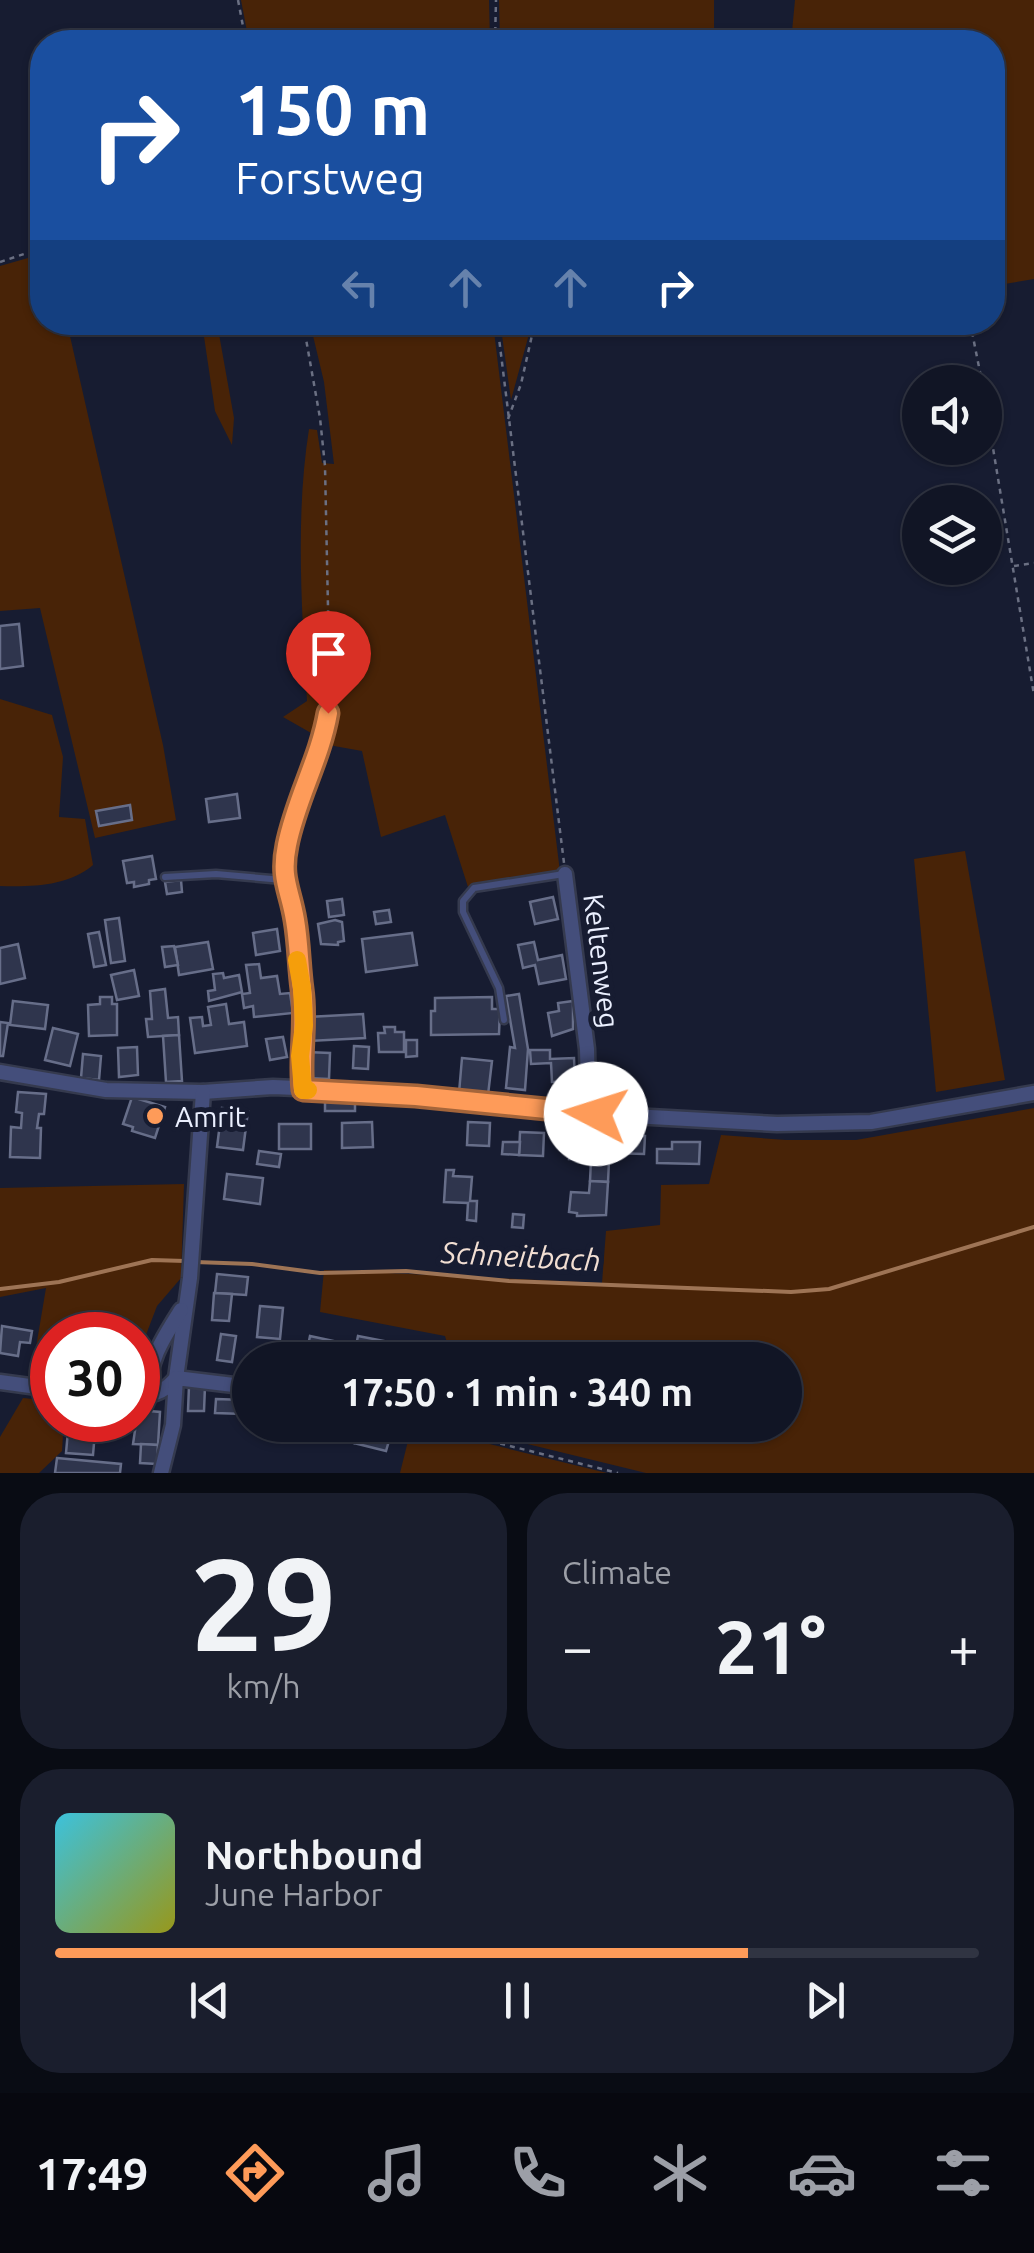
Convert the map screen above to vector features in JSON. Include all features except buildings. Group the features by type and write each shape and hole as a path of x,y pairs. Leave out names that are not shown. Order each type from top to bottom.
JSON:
{"street":[{"path":"303,1090 300,1056 304,1025 296,924 283,880 286,846 300,796 324,738 328,713"},
{"name":"Keltenweg","path":"565,874 587,1049 588,1088 596,1114"},
{"path":"0,1072 86,1088 203,1092 248,1088 401,1094 596,1114 776,1124 871,1122 1034,1093"},
{"path":"162,1473 174,1425 176,1378 190,1278 203,1092"},
{"path":"160,1344 186,1303"},
{"path":"176,1378 232,1384"},
{"path":"160,1390 168,1388 176,1378"},
{"path":"0,1382 30,1386"}],"lane":[{"path":"166,877 216,874 283,880"},
{"path":"504,1020 499,988 463,912 463,901 474,888 565,874"}],"path":[{"path":"238,0 244,30"},
{"path":"495,30 496,0"},
{"path":"0,262 30,252"},
{"path":"305,335 324,466 332,683 328,713"},
{"path":"498,335 565,874"},
{"path":"507,420 531,335"},
{"path":"973,335 979,365"},
{"path":"996,465 1034,694"},
{"path":"1013,566 1034,563"},
{"path":"492,1442 618,1473"}],"shaded area":[{"path":"241,0 489,0 490,30 247,30"},
{"path":"499,0 714,0 714,30 500,30"},
{"path":"795,0 1034,0 1034,279 1005,284 1005,30 792,30"},
{"path":"30,257 30,335 70,335 163,745 176,820 95,838 40,608 0,611 0,266"},
{"path":"204,335 219,335 234,418 232,445 215,411"},
{"path":"313,335 494,335 560,872 468,887 445,815 381,837 362,751 334,746 283,717 307,701 301,530 309,429 317,430 322,463 334,464 324,382"},
{"path":"502,335 529,335 511,400"},
{"path":"0,699 52,715 63,757 59,817 85,819 93,865 73,877 37,885 0,886"},
{"path":"965,851 1005,1080 936,1092 914,859"},
{"path":"1034,1108 1034,1473 646,1473 519,1442 802,1442 802,1342 447,1342 445,1336 320,1312 324,1270 602,1283 606,1231 660,1225 661,1185 709,1184 721,1135 856,1140"},
{"path":"184,1184 181,1278 155,1312 42,1312 46,1288 0,1297 0,1188"},
{"path":"23,1398 30,1399 30,1442 63,1442 62,1451 39,1473 0,1473 0,1437"},
{"path":"408,1442 481,1442 607,1473 400,1473"}],"waterway":[{"name":"Schneitbach","path":"195,1262 252,1264 320,1273 406,1271 509,1281 791,1292 829,1289 1034,1227"},
{"name":"Schneitbach","path":"0,1289 59,1282 152,1260 185,1261"}],"slow traffic":[{"path":"297,960 304,1025 300,1056 303,1090 308,1090"}],"place":[{"name":"Amrit","path":"155,1116"}],"route":[{"path":"328,713 324,738 300,796 286,846 283,880 296,924 304,1025 300,1056 303,1090 416,1096 596,1114"}]}
